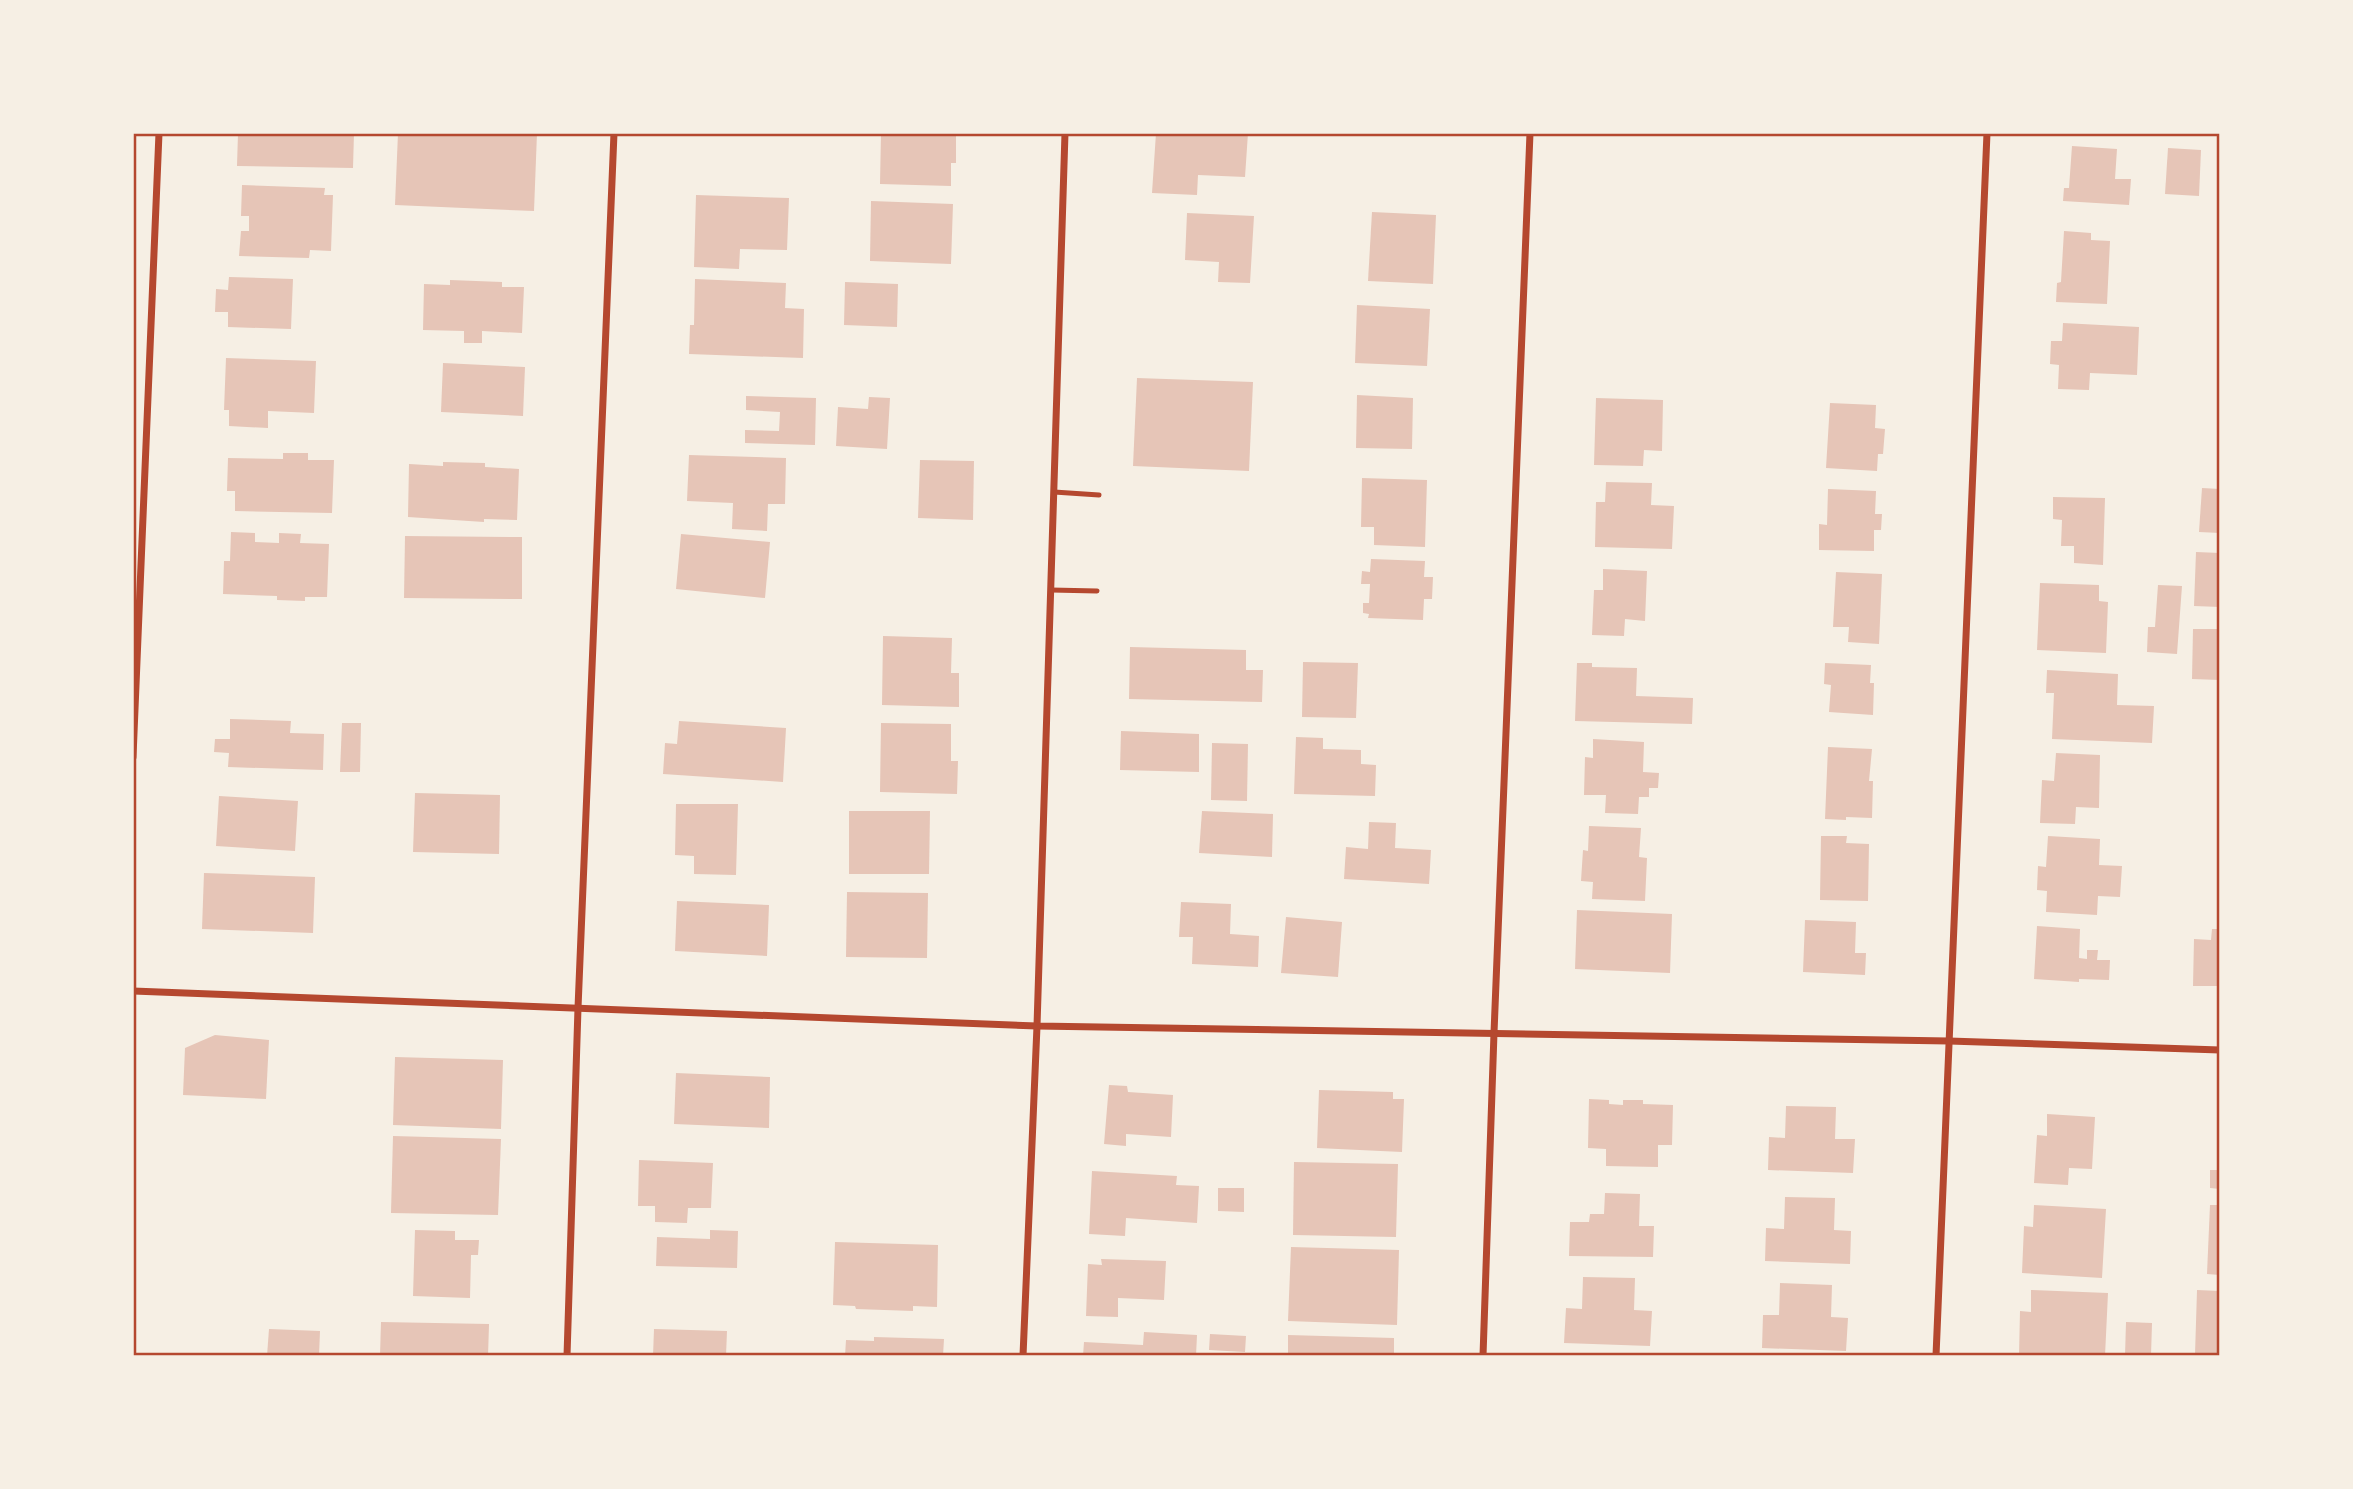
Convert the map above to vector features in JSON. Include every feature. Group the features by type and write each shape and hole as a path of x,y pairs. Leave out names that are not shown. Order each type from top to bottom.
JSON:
{"street":[{"path":"133,757 159,133"},
{"path":"567,1356 578,1008 614,133"},
{"path":"1023,1356 1037,1026 1065,133"},
{"path":"1483,1356 1530,133"},
{"path":"1936,1356 1987,133"},
{"path":"133,991 1037,1026 1949,1041 2220,1050"}],"lane":[{"path":"1054,492 1099,495"},
{"path":"1051,590 1097,591"}],"building":[{"path":"238,133 354,133 353,168 237,166"},
{"path":"398,133 537,133 534,211 395,205"},
{"path":"881,133 956,134 956,163 951,163 951,186 880,184"},
{"path":"1156,133 1248,133 1245,177 1198,175 1197,195 1152,193"},
{"path":"2072,146 2117,149 2115,179 2131,179 2129,205 2063,201 2064,188 2069,188"},
{"path":"2168,148 2201,150 2199,196 2165,194"},
{"path":"242,185 325,188 324,195 333,195 331,251 310,250 309,258 239,256 241,231 249,231 249,216 241,216"},
{"path":"696,195 789,198 787,250 740,249 739,269 694,267"},
{"path":"871,201 953,204 951,264 870,261"},
{"path":"1372,212 1436,215 1433,284 1368,281"},
{"path":"1187,213 1254,216 1250,283 1218,282 1219,262 1185,260"},
{"path":"2064,231 2091,233 2091,240 2110,241 2107,304 2056,302 2057,283 2061,282"},
{"path":"229,277 293,279 291,329 228,327 228,312 215,312 216,289 228,290"},
{"path":"695,279 786,283 785,308 804,309 803,358 689,354 690,325 694,325"},
{"path":"450,280 502,282 502,287 524,287 522,333 482,331 482,343 464,343 464,331 423,330 424,284 450,285"},
{"path":"845,282 898,284 897,327 844,325"},
{"path":"1357,305 1430,309 1427,366 1355,363"},
{"path":"2063,323 2139,327 2137,375 2090,373 2089,390 2058,389 2059,365 2050,364 2051,341 2062,341"},
{"path":"226,358 316,361 314,413 268,411 268,428 229,426 229,410 224,410"},
{"path":"443,363 525,367 523,416 441,412"},
{"path":"1137,378 1253,382 1249,471 1133,466"},
{"path":"1357,395 1413,398 1412,449 1356,448"},
{"path":"746,396 816,398 815,445 745,443 745,430 779,431 780,412 746,410"},
{"path":"869,397 890,398 887,449 836,446 838,407 868,409"},
{"path":"1596,398 1663,400 1662,451 1644,450 1643,466 1594,465"},
{"path":"1830,403 1876,405 1875,428 1885,429 1883,454 1878,454 1877,471 1826,468"},
{"path":"283,453 308,453 308,460 334,460 332,513 235,511 235,491 227,491 228,458 283,459"},
{"path":"689,455 786,458 785,504 768,504 767,531 732,529 733,503 687,501"},
{"path":"920,460 974,461 973,520 918,518"},
{"path":"443,462 485,463 485,467 519,469 517,520 484,519 484,522 408,517 409,464 443,466"},
{"path":"1362,478 1427,480 1425,547 1374,545 1374,527 1361,527"},
{"path":"1606,482 1652,483 1651,505 1674,506 1672,549 1595,547 1596,502 1605,502"},
{"path":"2202,488 2220,489 2220,533 2199,532"},
{"path":"1828,489 1876,491 1875,514 1882,514 1881,530 1874,530 1874,551 1819,550 1819,524 1827,525"},
{"path":"2053,497 2105,498 2103,565 2074,563 2074,546 2061,546 2062,520 2053,519"},
{"path":"231,532 255,533 255,542 279,543 279,533 301,534 300,543 329,544 327,597 305,597 305,601 277,600 277,596 223,594 224,561 230,561"},
{"path":"681,534 770,542 765,598 676,589"},
{"path":"405,536 522,537 522,599 404,598"},
{"path":"2196,552 2220,553 2220,607 2194,606"},
{"path":"1371,559 1425,561 1424,577 1433,577 1432,599 1424,599 1423,620 1368,618 1369,614 1363,613 1363,603 1369,603 1370,584 1361,584 1362,571 1370,572"},
{"path":"1603,569 1647,571 1645,621 1625,619 1624,636 1592,635 1594,590 1603,590"},
{"path":"1836,572 1882,574 1879,644 1848,642 1849,627 1833,627"},
{"path":"2040,583 2099,585 2099,601 2108,602 2106,653 2037,650"},
{"path":"2158,585 2182,586 2177,654 2147,652 2148,627 2155,627"},
{"path":"2193,629 2220,629 2220,680 2192,679"},
{"path":"883,636 952,638 951,673 959,673 959,707 882,705"},
{"path":"1130,647 1246,650 1246,670 1263,670 1262,702 1129,699"},
{"path":"1303,662 1358,663 1356,718 1302,717"},
{"path":"1577,663 1592,663 1592,667 1637,668 1636,696 1693,698 1692,724 1575,721"},
{"path":"1825,663 1871,665 1870,683 1874,683 1873,715 1829,712 1831,685 1824,684"},
{"path":"2047,670 2118,674 2117,705 2154,706 2152,743 2052,739 2054,693 2046,693"},
{"path":"230,719 291,721 290,733 324,734 323,770 228,767 229,753 214,752 215,739 230,739"},
{"path":"679,721 786,728 783,782 663,774 665,743 677,744"},
{"path":"342,723 361,723 360,772 340,772"},
{"path":"881,723 951,724 951,761 958,761 957,794 880,792"},
{"path":"1121,731 1199,734 1199,772 1120,770"},
{"path":"1296,737 1323,738 1323,749 1361,750 1361,764 1376,765 1375,796 1294,794"},
{"path":"1593,739 1644,742 1643,772 1659,773 1658,788 1649,788 1649,797 1639,797 1638,814 1605,813 1606,795 1584,795 1585,757 1593,758"},
{"path":"1212,743 1248,744 1247,801 1211,800"},
{"path":"1828,747 1872,749 1869,781 1873,781 1872,818 1825,819"},
{"path":"2056,753 2100,755 2099,808 2076,807 2075,824 2040,823 2042,780 2054,781"},
{"path":"415,793 500,795 499,854 413,852"},
{"path":"219,796 298,801 295,851 216,846"},
{"path":"676,804 738,804 736,875 694,874 694,856 675,855"},
{"path":"849,811 930,811 929,874 849,874"},
{"path":"1202,811 1273,814 1272,857 1199,853"},
{"path":"1369,822 1396,823 1395,848 1431,850 1429,884 1344,879 1346,847 1368,849"},
{"path":"1589,826 1641,828 1639,857 1647,858 1645,901 1592,899 1593,882 1581,881 1583,850 1588,851"},
{"path":"1821,836 1847,836 1846,843 1869,844 1868,901 1820,900"},
{"path":"2048,836 2100,839 2099,865 2122,866 2120,897 2098,896 2097,915 2046,912 2047,891 2037,890 2038,866 2046,867"},
{"path":"204,873 315,877 313,933 202,929"},
{"path":"847,892 928,893 927,958 846,957"},
{"path":"677,901 769,905 767,956 675,951"},
{"path":"1181,902 1231,904 1230,934 1259,936 1258,967 1192,964 1193,937 1179,937"},
{"path":"1577,910 1672,914 1670,973 1575,969"},
{"path":"1286,917 1342,922 1338,977 1281,973"},
{"path":"1805,920 1856,922 1855,953 1866,953 1865,975 1803,972"},
{"path":"2037,926 2080,929 2079,958 2087,959 2087,950 2098,950 2097,960 2110,960 2109,980 2079,979 2079,982 2034,979"},
{"path":"2212,929 2220,929 2220,986 2193,986 2194,939 2211,940"},
{"path":"215,1035 269,1040 266,1099 183,1095 185,1048"},
{"path":"395,1057 503,1060 501,1129 393,1125"},
{"path":"676,1073 770,1077 769,1128 674,1124"},
{"path":"1109,1085 1127,1086 1128,1092 1173,1095 1171,1137 1126,1134 1126,1146 1104,1144"},
{"path":"1319,1090 1393,1092 1393,1099 1404,1099 1402,1152 1317,1148"},
{"path":"1589,1099 1609,1100 1609,1104 1623,1105 1623,1100 1643,1100 1643,1104 1673,1105 1672,1145 1658,1145 1658,1167 1606,1166 1606,1149 1588,1148"},
{"path":"1786,1106 1836,1107 1835,1139 1855,1139 1853,1173 1768,1170 1769,1137 1785,1138"},
{"path":"2047,1114 2095,1117 2092,1169 2069,1168 2068,1185 2034,1183 2037,1135 2047,1136"},
{"path":"393,1136 501,1139 498,1215 391,1213"},
{"path":"639,1160 713,1163 711,1208 688,1208 687,1223 655,1222 655,1206 638,1206"},
{"path":"1294,1162 1398,1164 1396,1237 1293,1235"},
{"path":"2210,1170 2220,1170 2220,1189 2210,1188"},
{"path":"1092,1171 1177,1176 1176,1185 1199,1186 1197,1223 1126,1218 1125,1236 1089,1234"},
{"path":"1218,1188 1244,1188 1244,1212 1218,1211"},
{"path":"1605,1193 1640,1194 1639,1226 1654,1226 1653,1257 1569,1256 1570,1222 1589,1222 1590,1214 1604,1214"},
{"path":"1785,1197 1835,1198 1834,1230 1851,1231 1850,1264 1765,1261 1766,1228 1784,1229"},
{"path":"2034,1205 2106,1209 2102,1278 2022,1273 2024,1226 2033,1227"},
{"path":"2210,1205 2220,1205 2220,1275 2207,1274"},
{"path":"415,1230 455,1231 455,1240 479,1240 478,1255 471,1255 470,1298 413,1296"},
{"path":"710,1230 738,1231 737,1268 656,1266 657,1237 710,1239"},
{"path":"835,1242 938,1245 937,1307 913,1306 913,1311 856,1309 855,1306 833,1305"},
{"path":"1291,1247 1399,1250 1397,1325 1288,1321"},
{"path":"1101,1259 1166,1261 1164,1300 1118,1298 1118,1317 1086,1316 1088,1264 1102,1265"},
{"path":"1583,1277 1635,1278 1634,1310 1652,1311 1650,1346 1564,1343 1566,1308 1582,1309"},
{"path":"1780,1283 1832,1285 1831,1317 1848,1318 1846,1351 1762,1348 1763,1315 1779,1315"},
{"path":"2031,1290 2108,1293 2105,1356 2019,1356 2020,1311 2031,1312"},
{"path":"2197,1290 2220,1291 2220,1356 2195,1355"},
{"path":"381,1322 489,1324 488,1356 380,1356"},
{"path":"2126,1322 2152,1323 2151,1356 2125,1356"},
{"path":"269,1329 320,1331 319,1356 267,1356"},
{"path":"654,1329 727,1331 726,1356 653,1356"},
{"path":"1144,1332 1197,1335 1196,1356 1083,1356 1084,1342 1143,1345"},
{"path":"1210,1334 1246,1336 1245,1352 1209,1350"},
{"path":"1288,1335 1394,1338 1394,1356 1288,1356"},
{"path":"874,1337 944,1339 943,1356 845,1356 846,1340 874,1341"}]}
